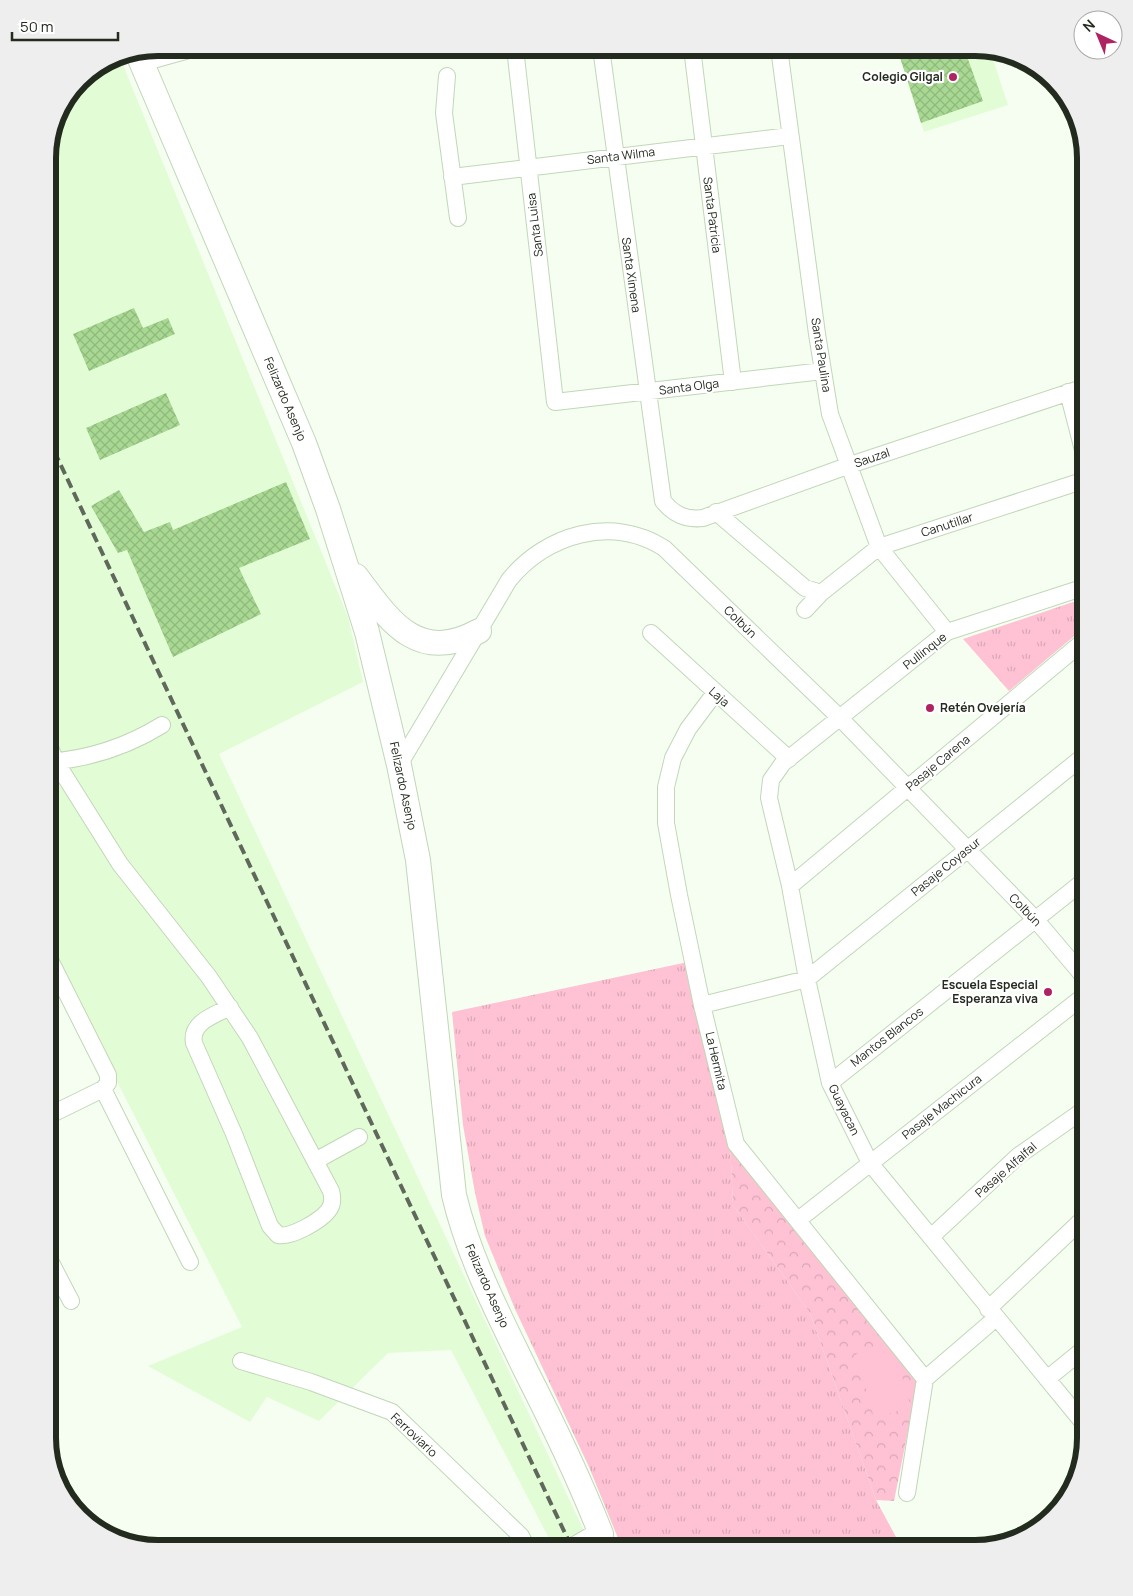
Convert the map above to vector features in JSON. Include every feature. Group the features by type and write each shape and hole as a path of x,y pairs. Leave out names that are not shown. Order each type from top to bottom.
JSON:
{"street":[{"name":"Santa Luisa","path":"515,56 555,402"},
{"name":"Santa Ximena","path":"602,56 663,502"},
{"name":"Santa Patricia","path":"693,56 733,382"},
{"name":"Santa Paulina","path":"779,56 830,414 880,547 947,632"},
{"name":"Felizardo Asenjo","path":"140,58 304,443 346,562 367,632 399,765 418,860 450,1169 460,1221 480,1279 566,1450 604,1540"},
{"path":"447,76 444,113 458,218"},
{"name":"Santa Wilma","path":"452,177 790,136"},
{"name":"Santa Olga","path":"555,402 823,371"},
{"name":"Sauzal","path":"663,502 674,512 688,518 703,518 850,465 1077,390"},
{"path":"1068,392 1077,425"},
{"name":"Canutillar","path":"805,610 821,593 880,547 1077,483"},
{"path":"716,512 805,588 821,593"},
{"name":"Colbún","path":"399,765 509,580 539,551 565,538 580,534 609,531 648,538 664,548 840,718 1036,920 1077,968"},
{"path":"346,562 384,614 408,634 428,641 440,642 463,639 480,631"},
{"name":"Pullinque","path":"789,759 947,632 1077,590"},
{"name":"Laja","path":"651,633 789,759"},
{"name":"Pasaje Carena","path":"790,886 1077,647"},
{"name":"La Hermita","path":"715,693 688,729 673,758 666,786 668,832 702,1005 736,1144 925,1378"},
{"path":"56,761 112,749 162,725"},
{"name":"Guayacan","path":"789,759 774,774 769,789 769,798 790,886 807,979 830,1083 870,1164 1077,1415"},
{"name":"Pasaje Coyasur","path":"807,979 1077,762"},
{"path":"56,768 120,864 203,969 230,1007 263,1062 315,1161 332,1196 330,1209 292,1235 278,1235 270,1226 234,1134 194,1043 193,1034 198,1025 230,1007"},
{"name":"Mantos Blancos","path":"830,1083 1077,887"},
{"path":"56,972 108,1075 108,1083 103,1090 56,1112"},
{"path":"702,1005 807,979"},
{"name":"Pasaje Machicura","path":"798,1220 1077,1002"},
{"path":"103,1090 190,1262"},
{"name":"Pasaje Alfalfal","path":"931,1237 1018,1156 1077,1115"},
{"path":"315,1161 359,1137"},
{"path":"906,1493 925,1378 1077,1226"},
{"path":"56,1276 71,1301"},
{"path":"1047,1379 1077,1355"},
{"name":"Ferroviario","path":"242,1361 319,1385 392,1412 523,1540"}],"shaded area":[{"name":"Colegio Gilgal","path":"900,56 981,56 993,58 1008,105 924,132"},
{"path":"122,63 348,617 363,682 219,754 588,1540 550,1540 451,1350 388,1353 319,1421 267,1397 250,1422 148,1366 242,1327 56,962 56,152 64,119 77,96 102,73"}],"green space":[{"path":"1077,601 1077,634 1009,691 963,639"},
{"path":"688,962 730,1143 733,1205 810,1313 876,1500 898,1540 619,1540 589,1467 515,1309 485,1236 463,1125 452,1012"},
{"path":"730,1143 918,1381 894,1501 876,1500 810,1313 733,1205"},
{"path":"892,1342 911,1407 874,1418 856,1354"}],"building":[{"path":"900,56 967,56 983,101 921,123"},
{"path":"134,308 143,328 168,318 175,334 89,371 73,334"},
{"path":"166,393 180,425 100,460 86,428"},
{"path":"286,482 310,539 239,568 261,614 173,657 127,550 118,553 91,506 119,490 144,532 170,522 173,530"}],"railway":[{"path":"56,455 568,1540"}],"place":[{"name":"Colegio Gilgal","path":"953,77"},
{"name":"Retén Ovejería","path":"930,708"},
{"name":"Escuela Especial Esperanza viva","path":"1048,992"}]}
